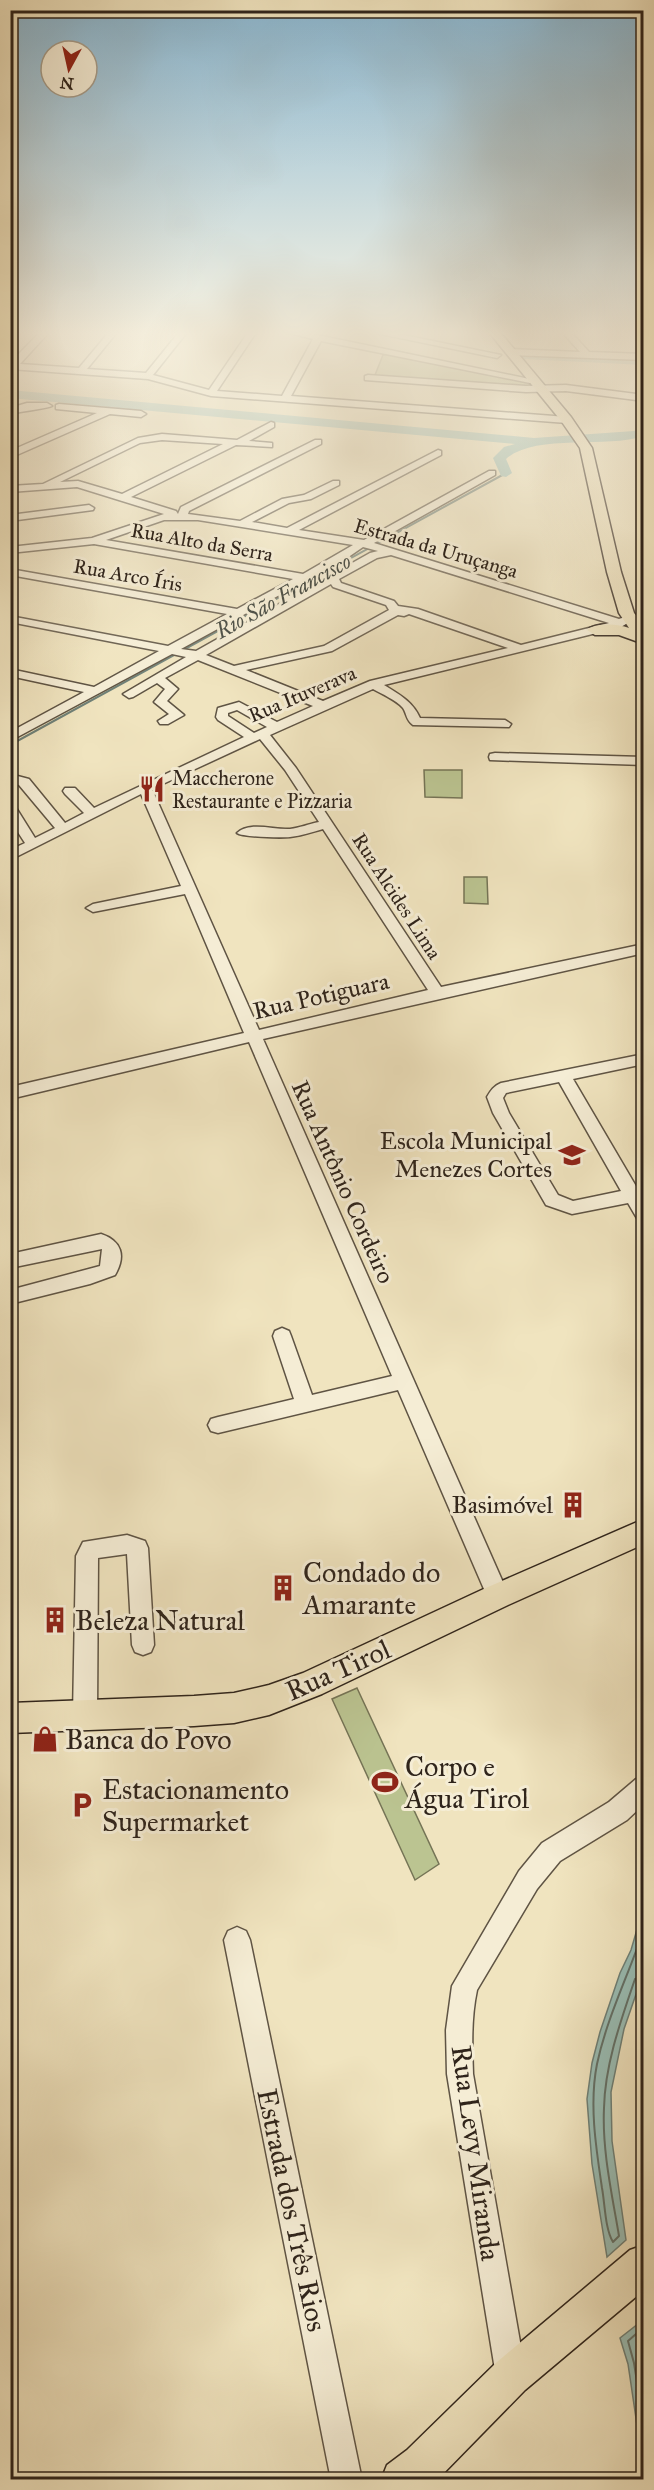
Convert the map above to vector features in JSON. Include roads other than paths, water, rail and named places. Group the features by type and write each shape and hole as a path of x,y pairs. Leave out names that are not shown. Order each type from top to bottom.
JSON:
{"main road":[{"path":"582,447 614,572 621,584 636,630"},
{"path":"614,572 612,584 615,607 636,630"},
{"path":"595,630 636,630"},
{"name":"Rua Tirol","path":"10,1718 194,1711 234,1708 269,1700 311,1684 498,1596 644,1531"},
{"path":"402,2480 422,2465 511,2376 644,2264"}],"street":[{"path":"10,455 28,447"},
{"path":"10,489 47,486 65,481 127,447"},
{"path":"124,497 226,447"},
{"path":"65,481 124,497 179,516 185,509 308,447"},
{"path":"289,531 438,453"},
{"path":"129,694 319,586 335,582 371,546 492,473"},
{"path":"243,523 290,500 307,497 336,483"},
{"path":"148,507 151,520"},
{"path":"10,518 89,508"},
{"name":"Estrada da Uruçanga","path":"10,550 94,541 151,520 179,516 243,523 398,553 636,630"},
{"name":"Rua Alto da Serra","path":"94,541 304,577"},
{"path":"14,733 175,651 354,550 371,546"},
{"name":"Rua Arco Íris","path":"10,572 239,613"},
{"path":"335,582 390,603 394,610"},
{"path":"589,615 608,615 615,607"},
{"path":"236,669 328,649 394,610 402,609 414,611 515,649"},
{"path":"589,615 599,623 595,630"},
{"path":"10,618 194,655 236,669 322,705"},
{"name":"Rua Ituverava","path":"10,856 145,787 257,734 374,684 595,630 636,630"},
{"path":"10,672 97,690"},
{"path":"157,678 172,689 160,702 178,715 164,721"},
{"path":"374,684 405,703 417,722 505,724"},
{"name":"Rua Alcides Lima","path":"275,726 239,706 222,711 222,717 257,734 290,768 437,993"},
{"path":"495,757 644,761"},
{"path":"10,778 24,782 63,829"},
{"name":"Rua Antônio Cordeiro","path":"145,787 252,1037 498,1596"},
{"path":"70,791 92,814"},
{"path":"10,809 33,845"},
{"path":"244,833 270,831 289,833 327,824"},
{"path":"93,908 189,889"},
{"name":"Rua Potiguara","path":"10,1093 437,993 644,948"},
{"path":"638,1194 572,1208 552,1200 495,1102 496,1093 501,1089 644,1059"},
{"path":"562,1076 638,1194 644,1215"},
{"path":"10,1261 101,1241 111,1246 109,1270 10,1297"},
{"path":"282,1336 306,1404"},
{"path":"218,1425 404,1381"},
{"path":"85,1715 86,1564 91,1549 128,1544 137,1548 143,1645"},
{"name":"Rua Levy Miranda","path":"511,2376 460,2074 458,2049 460,2005 465,1986 528,1880 540,1864 566,1841 618,1811 644,1787"},
{"name":"Estrada dos Três Rios","path":"237,1940 347,2480"}],"water":[{"path":"643,1909 643,1974 624,2029 611,2092 612,2141 626,2240 607,2257 592,2164 587,2099 592,2063 600,2032 620,1973 631,1950"},
{"path":"643,2320 643,2466 628,2364 620,2338"}],"waterway":[{"name":"Rio São Francisco","path":"506,473 499,458 508,450 518,447"},
{"name":"Rio São Francisco","path":"10,745 506,473"}],"place":[{"name":"Maccherone Restaurante e Pizzaria","path":"152,789"},
{"name":"Escola Municipal Menezes Cortes","path":"572,1155"},
{"name":"Basimóvel","path":"573,1505"},
{"name":"Condado do Amarante","path":"283,1588"},
{"name":"Beleza Natural","path":"55,1620"},
{"name":"Banca do Povo","path":"45,1739"},
{"name":"Corpo e Água Tirol","path":"385,1782"},
{"name":"Estacionamento Supermarket","path":"82,1805"}]}
